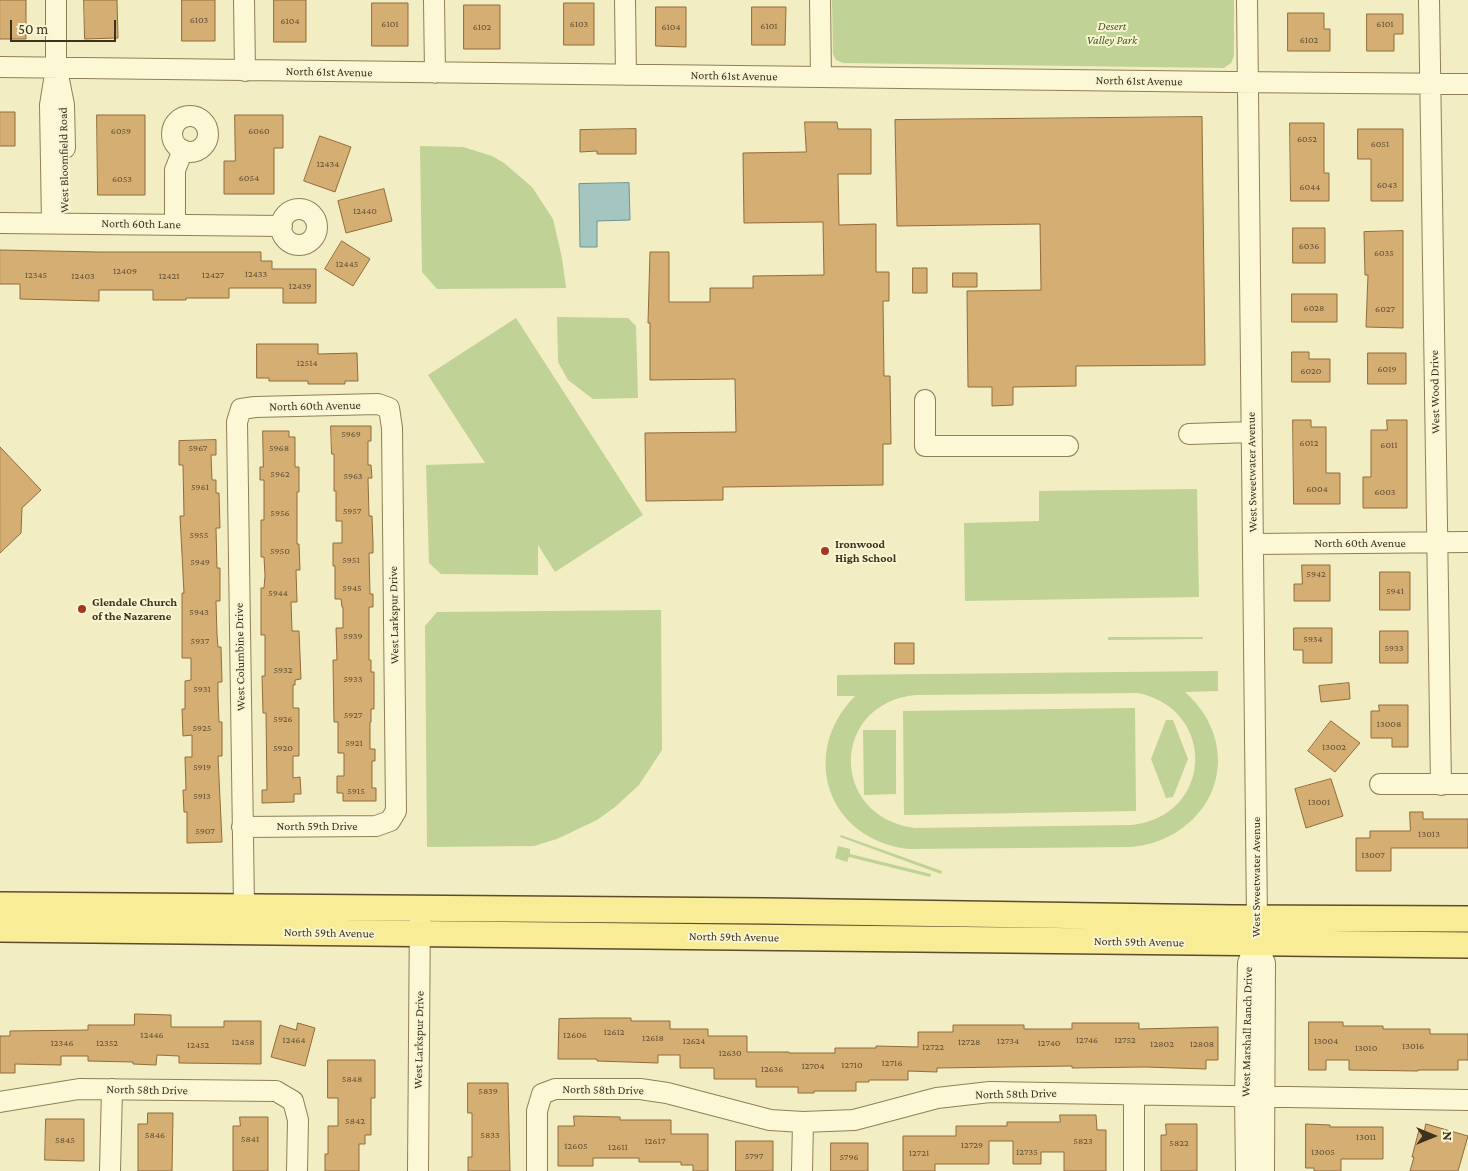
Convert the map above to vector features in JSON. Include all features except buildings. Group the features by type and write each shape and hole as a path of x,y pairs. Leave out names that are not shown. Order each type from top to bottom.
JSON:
{"main road":[{"name":"North 59th Avenue","path":"0,905 244,906 1257,918 1468,918"},
{"path":"766,938 792,928 810,912"},
{"name":"North 59th Avenue","path":"0,929 1468,945"}],"street":[{"name":"West Bloomfield Road","path":"56,0 56,68 64,105 59,223"},
{"path":"244,0 245,71"},
{"path":"434,0 435,73"},
{"path":"625,0 626,75"},
{"path":"820,0 821,77"},
{"name":"West Sweetwater Avenue","path":"1247,0 1256,943"},
{"name":"West Wood Drive","path":"1429,0 1441,785"},
{"name":"North 61st Avenue","path":"0,67 1248,83 1468,84"},
{"path":"175,225 176,170 182,150"},
{"name":"North 60th Lane","path":"0,223 282,226"},
{"path":"925,400 925,446 1068,446"},
{"name":"North 60th Avenue","path":"241,409 378,404 389,408"},
{"name":"West Larkspur Drive","path":"389,408 392,428 396,812 390,822"},
{"name":"West Columbine Drive","path":"241,409 237,422 244,906"},
{"path":"1189,434 1252,432"},
{"name":"North 60th Avenue","path":"1253,544 1468,542"},
{"path":"1380,784 1468,784"},
{"name":"North 59th Drive","path":"242,827 376,826 390,822"},
{"name":"West Larkspur Drive","path":"418,1171 420,909"},
{"name":"West Marshall Ranch Drive","path":"1256,943 1248,963 1255,1097 1264,1171"},
{"name":"North 58th Drive","path":"0,1102 79,1089 276,1091 293,1101 298,1120 297,1171"},
{"name":"North 58th Drive","path":"537,1171 537,1111 542,1094 555,1089 640,1089 667,1093 770,1120 803,1122 854,1120 937,1098 990,1092 1468,1100"},
{"path":"110,1171 112,1090"},
{"path":"1134,1095 1134,1171"},
{"name":"West Marshall Ranch Drive","path":"1246,1171 1255,1097"},
{"path":"802,1171 803,1122"}],"green space":[{"name":"Desert Valley Park","path":"832,0 1234,0 1234,56 1231,63 1224,68 843,63 836,60 833,54"},
{"path":"420,146 463,147 492,156 504,163 532,187 553,219 562,258 566,288 437,289 422,272"},
{"path":"557,317 628,318 636,326 638,398 593,399 568,380 558,362"},
{"path":"516,318 643,515 555,572 538,545 538,575 441,574 429,563 426,465 485,463 428,375"},
{"path":"1197,489 1199,597 965,601 964,523 1039,521 1039,491"},
{"path":"661,610 662,750 639,785 615,807 597,820 557,839 534,846 427,847 425,626 437,612"},
{"path":"1108,637 1203,637 1203,639 1108,640"},
{"path":"1218,671 1218,691 1185,692 1207,719 1217,745 1218,767 1213,787 1204,806 1191,821 1173,834 1153,843 1131,847 909,849 881,842 858,829 841,812 830,791 826,768 828,743 838,719 855,696 837,696 837,675","holes":["1138,693 1164,703 1182,720 1193,740 1195,762 1190,784 1178,803 1158,818 1131,825 915,828 887,819 867,804 855,783 851,760 855,738 867,718 888,703 916,695"]},
{"path":"1135,708 1136,811 904,815 903,711"},
{"path":"1166,720 1173,720 1188,759 1173,797 1166,798 1151,759"},
{"path":"863,730 896,730 896,794 864,795"},
{"path":"841,835 942,871 941,874 840,837"},
{"path":"838,846 850,849 850,854 931,874 930,877 849,857 847,862 835,858"}],"water":[{"path":"629,183 630,220 597,221 597,247 580,247 579,184"}],"place":[{"name":"Ironwood High School","path":"825,551"},
{"name":"Glendale Church of the Nazarene","path":"82,609"}]}
